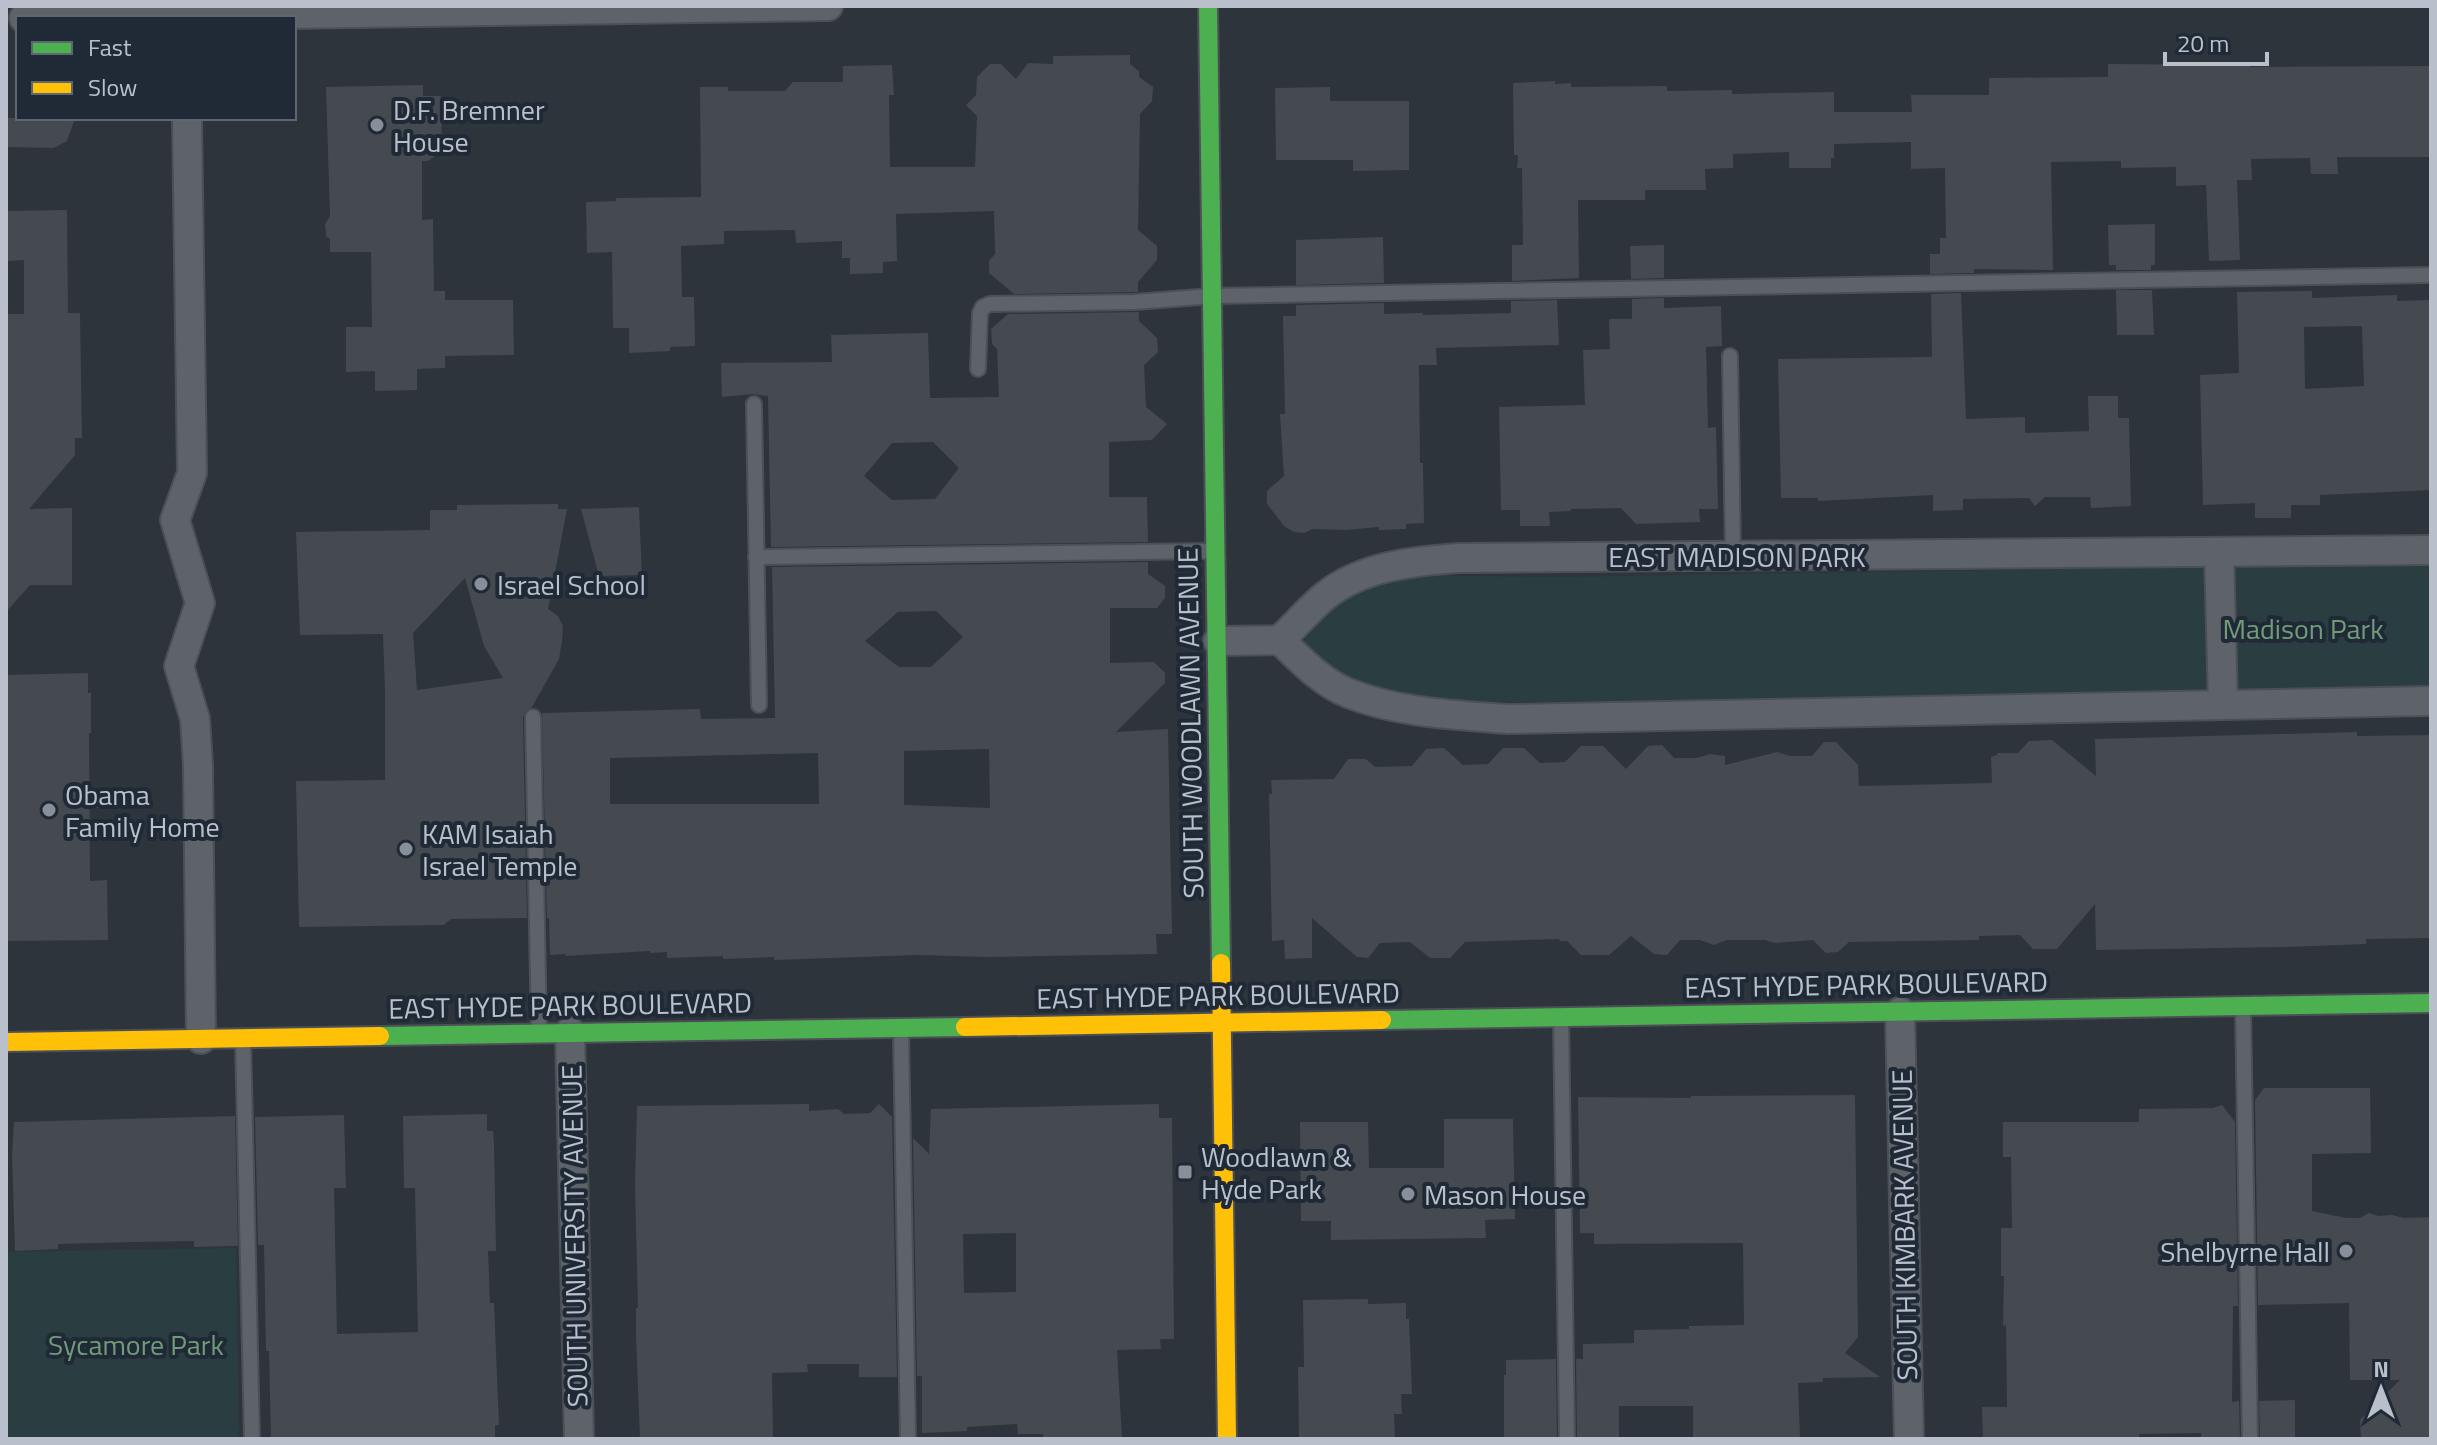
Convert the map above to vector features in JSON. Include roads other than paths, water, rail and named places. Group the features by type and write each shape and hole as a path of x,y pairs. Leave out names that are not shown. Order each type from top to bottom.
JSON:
{"main road":[{"name":"SOUTH WOODLAWN AVENUE","path":"1208,6 1227,1439"},
{"name":"EAST HYDE PARK BOULEVARD","path":"6,1042 2431,1003"}],"street":[{"path":"88,16 828,6"},
{"path":"187,120 192,473 175,520 200,603 179,666 195,719 198,766 201,1039"},
{"name":"EAST MADISON PARK","path":"1280,640 1326,595 1366,573 1415,560 2431,550"},
{"path":"2219,552 2223,704"},
{"path":"1218,641 1280,640 1318,675 1347,693 1380,703 1436,713 1508,719 2431,701"},
{"name":"SOUTH KIMBARK AVENUE","path":"1900,1012 1909,1439"},
{"name":"SOUTH UNIVERSITY AVENUE","path":"570,1032 579,1439"}],"lane":[{"path":"978,369 980,313 983,307 990,304 1135,302 1212,296 2431,275"},
{"path":"1730,356 1733,556"},
{"path":"754,404 759,705"},
{"path":"756,557 1215,551"},
{"path":"533,717 539,1033"},
{"path":"2243,1006 2250,1439"},
{"path":"1561,1017 1567,1439"},
{"path":"901,1028 908,1439"},
{"path":"243,1038 252,1439"}],"place":[{"name":"D.F. Bremner House","path":"377,125"},
{"name":"Israel School","path":"481,584"},
{"name":"Obama Family Home","path":"49,810"},
{"name":"KAM Isaiah Israel Temple","path":"406,849"},
{"name":"Woodlawn & Hyde Park","path":"1185,1172"},
{"name":"Mason House","path":"1408,1194"},
{"name":"Shelbyrne Hall","path":"2346,1251"}],"park label":[{"name":"Madison Park","path":"2303,628"},
{"name":"Sycamore Park","path":"136,1344"}]}
